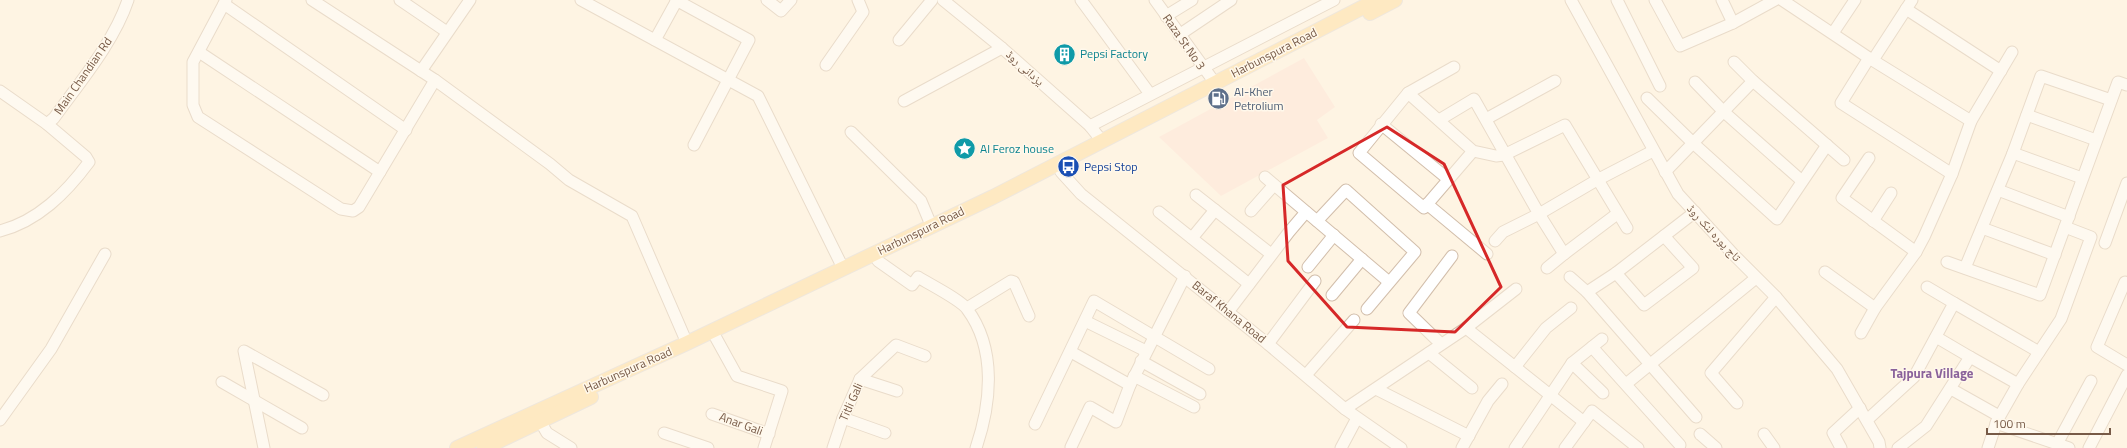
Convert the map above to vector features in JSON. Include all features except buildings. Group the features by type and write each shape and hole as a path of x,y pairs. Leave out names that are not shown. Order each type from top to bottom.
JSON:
{"main road":[{"name":"Harbunspura Road","path":"457,448 688,347 716,338 878,261 995,200 1102,141 1215,83 1274,58 1355,5 1377,0"},
{"name":"Harbunspura Road","path":"484,448 931,225 1061,172 1274,58 1395,0"}],"street":[{"name":"Main Chandian Rd","path":"0,231 31,218 48,208 89,162 86,157 47,124 54,118 110,40 124,12 128,0"},
{"path":"312,0 435,80 550,164 569,180 632,216 688,347"},
{"path":"400,0 447,32"},
{"path":"421,71 470,0"},
{"path":"581,0 758,96 843,268"},
{"path":"655,40 677,0 749,40 694,145"},
{"path":"767,0 781,11 791,0"},
{"path":"826,65 864,12 858,0"},
{"path":"898,40 932,0"},
{"name":"یزدانی روڈ","path":"943,0 1002,48 1090,126 1102,141"},
{"path":"1080,0 1150,94"},
{"name":"Raza St No 3","path":"1155,0 1202,68 1215,83"},
{"path":"1166,16 1192,0"},
{"path":"1179,35 1231,0"},
{"path":"1090,126 1334,0"},
{"name":"تاج پورہ لنک روڈ","path":"1571,0 1678,194 1756,278 1776,297 1837,368 1867,420 1880,448"},
{"path":"1617,0 1660,86"},
{"path":"1655,0 1680,46 1733,23 1774,0"},
{"path":"1722,0 1733,23"},
{"path":"1782,0 1871,59 1971,121"},
{"path":"1833,33 1855,0"},
{"path":"406,130 225,2 193,62 193,105 198,116 341,209 353,211 359,207 406,130 435,80"},
{"path":"1952,174 1841,103 1909,4 2000,71"},
{"path":"904,101 1002,48"},
{"path":"199,52 380,172"},
{"path":"1861,333 1875,308 1916,252 1952,174 1971,121 2012,52"},
{"path":"1734,62 1753,81 1844,160"},
{"path":"1454,66 1408,93 1358,153 1424,208 1473,151"},
{"path":"1966,268 2013,153 2041,76 2111,100"},
{"path":"1486,119 1555,81"},
{"path":"1665,172 1753,81"},
{"path":"1695,82 1724,112 1802,181"},
{"path":"1948,262 2040,295 2118,82 2127,85"},
{"path":"0,91 47,124"},
{"path":"1408,93 1473,151 1496,156 1504,155 1565,125 1617,214 1627,228"},
{"path":"1647,98 1693,143 1777,219 1827,145"},
{"path":"1439,120 1474,99 1504,155 1564,254"},
{"path":"2027,115 2096,140"},
{"path":"1381,124 1448,179"},
{"path":"851,132 921,201 931,225"},
{"path":"1495,241 1503,232 1539,214 1597,180 1653,150"},
{"path":"2013,153 2082,178"},
{"path":"1869,158 1842,198 1916,252"},
{"name":"Baraf Khana Road","path":"1061,172 1081,194 1185,276 1306,375 1345,409 1401,448"},
{"path":"1265,177 1389,282"},
{"path":"2105,243 2127,183"},
{"path":"1251,211 1274,185"},
{"path":"1317,221 1348,187 1415,252 1367,309"},
{"path":"1988,448 1998,420 2018,384 2061,319 2091,237 2067,222 1998,190"},
{"path":"1873,221 1891,193"},
{"path":"1196,195 1271,254"},
{"path":"1428,204 1487,254"},
{"path":"1192,238 1215,210"},
{"path":"1159,212 1249,284"},
{"path":"1228,312 1271,254 1306,212"},
{"path":"1587,292 1616,273 1695,212"},
{"path":"1547,268 1617,214"},
{"path":"1982,228 2055,255"},
{"path":"1308,267 1334,235"},
{"path":"1616,273 1644,305 1693,268 1664,236"},
{"path":"0,420 51,349 105,254"},
{"path":"1441,344 1409,313 1452,256"},
{"path":"1332,295 1362,259"},
{"path":"878,261 912,285 918,277 967,308 983,337 989,367 984,427 976,448"},
{"path":"1825,272 1875,308"},
{"path":"1071,447 1090,407 1116,422 1132,381 1185,276"},
{"path":"1570,277 1587,292 1696,417"},
{"path":"1626,384 1756,278"},
{"path":"967,308 1011,281 1014,282 1029,316"},
{"path":"1268,344 1315,281"},
{"path":"2125,282 2097,347 2127,365"},
{"path":"1927,287 2039,352"},
{"path":"1345,409 1466,328 1516,289"},
{"path":"1737,403 1710,373 1776,297"},
{"path":"1035,424 1071,352 1094,301 1209,369"},
{"path":"1867,420 1914,377 1954,303"},
{"path":"1515,367 1546,328 1571,308"},
{"path":"1085,320 1144,356 1200,394"},
{"path":"1306,375 1354,320"},
{"path":"1466,328 1584,422"},
{"path":"1936,337 1970,358 2018,384"},
{"path":"716,338 737,376 782,391 766,448"},
{"path":"1515,448 1572,363 1602,339"},
{"name":"Titli Gali","path":"833,448 843,418 860,379 896,345 925,356"},
{"path":"1592,347 1680,445"},
{"path":"264,448 244,351 323,396"},
{"path":"1071,352 1132,381 1194,406"},
{"path":"1428,353 1472,388"},
{"path":"1898,448 1926,426 1970,358"},
{"path":"1572,363 1603,393"},
{"path":"2089,448 2127,375"},
{"path":"860,379 897,391"},
{"path":"2058,444 2091,381"},
{"path":"222,382 254,402 302,428"},
{"path":"1462,448 1488,401 1502,384"},
{"path":"1376,389 1469,436"},
{"path":"1951,389 1998,420 2069,448"},
{"path":"1841,448 1832,432 1860,408"},
{"path":"1565,448 1592,411 1638,448"},
{"name":"Anar Gali","path":"712,414 769,434"},
{"path":"843,418 885,433"},
{"path":"1341,448 1357,418"},
{"path":"540,421 546,433 571,448"},
{"path":"664,433 708,448"},
{"path":"1700,434 1716,448"},
{"path":"1764,434 1774,448"}],"highlighted area":[{"path":"1387,127 1444,164 1501,287 1455,332 1347,327 1288,261 1283,185"}],"shaded area":[{"path":"1304,58 1335,107 1317,120 1328,138 1221,196 1159,137"}],"place":[{"name":"Pepsi Factory","path":"1064,54"},
{"name":"Al-Kher Petrolium","path":"1218,99"},
{"name":"Al Feroz house","path":"964,149"},
{"name":"Pepsi Stop","path":"1068,167"}],"district":[{"name":"Tajpura Village","path":"1932,373"}]}
